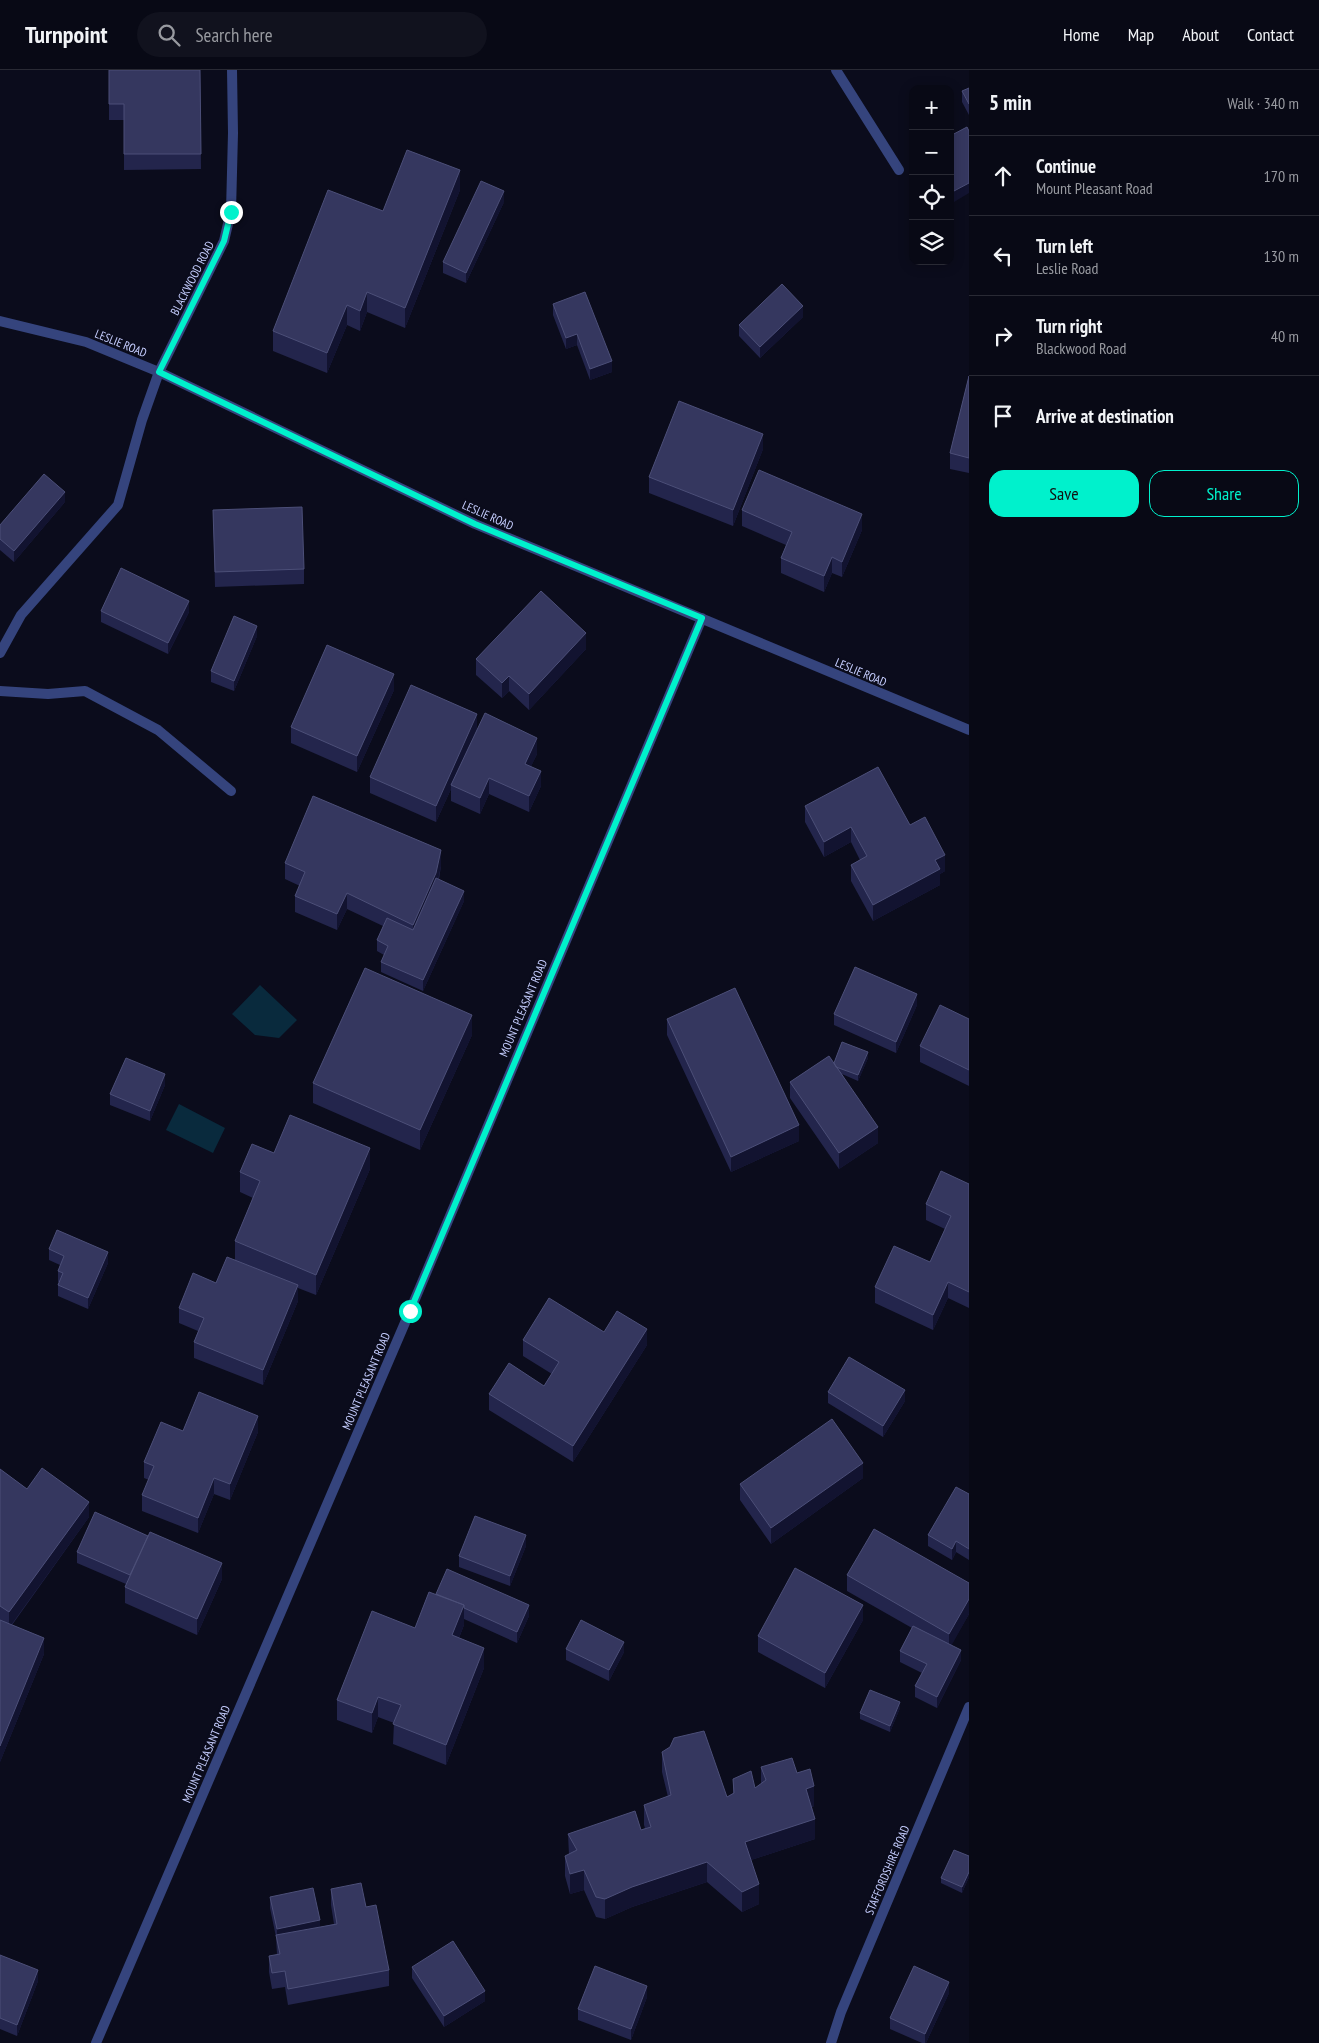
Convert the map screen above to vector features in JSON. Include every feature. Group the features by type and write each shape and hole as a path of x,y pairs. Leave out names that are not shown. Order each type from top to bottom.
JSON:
{"street":[{"name":"BLACKWOOD ROAD","path":"0,653 21,614 65,562 118,505 142,420 159,372 224,241 229,226 233,132 232,70"},
{"path":"836,70 899,170"},
{"name":"LESLIE ROAD","path":"0,321 86,342 159,372 475,524 969,730"},
{"name":"MOUNT PLEASANT ROAD","path":"96,2043 406,1320 702,618"},
{"path":"0,691 48,694 85,691 158,730 231,791"},
{"name":"STAFFORDSHIRE ROAD","path":"831,2043 841,2012 969,1707"}],"water":[{"path":"260,985 297,1020 279,1038 255,1035 232,1014"},
{"path":"179,1104 225,1128 213,1153 166,1130"}],"building":[{"path":"109,70 200,70 201,154 124,154 124,104 109,104"},
{"path":"969,88 969,104 962,91"},
{"path":"967,127 969,131 969,183 954,191 954,175 954,134"},
{"path":"407,150 460,170 405,308 367,292 360,311 347,305 327,353 273,331 328,190 383,211"},
{"path":"481,181 504,191 466,273 443,262"},
{"path":"782,284 803,306 760,347 739,325"},
{"path":"585,292 612,361 590,369 577,334 566,338 553,304"},
{"path":"969,376 969,458 950,453"},
{"path":"679,401 763,434 733,510 649,477"},
{"path":"759,470 862,514 842,562 832,557 824,576 781,558 792,532 742,510"},
{"path":"44,474 65,492 14,551 0,539 0,525"},
{"path":"302,507 304,569 215,572 213,510"},
{"path":"121,568 189,601 168,643 101,611"},
{"path":"541,591 586,633 529,694 509,676 502,683 476,659"},
{"path":"234,616 257,626 234,681 211,671"},
{"path":"327,645 394,674 357,756 291,727"},
{"path":"411,685 477,714 436,806 370,777"},
{"path":"485,713 537,738 525,764 541,771 529,796 489,778 480,798 451,785"},
{"path":"878,767 910,825 925,817 945,855 935,860 940,869 873,905 851,865 867,856 851,827 824,842 805,806"},
{"path":"313,796 441,850 436,873 413,925 347,893 337,914 295,896 305,872 285,863"},
{"path":"436,878 464,891 423,980 381,962 388,946 377,940 387,918 413,930"},
{"path":"855,967 917,994 896,1042 834,1014"},
{"path":"365,968 472,1015 420,1130 313,1083"},
{"path":"735,988 799,1125 731,1157 667,1019"},
{"path":"940,1005 969,1019 969,1070 920,1046"},
{"path":"842,1042 868,1052 858,1075 836,1067 834,1063"},
{"path":"829,1056 878,1127 839,1153 790,1082"},
{"path":"126,1058 165,1074 150,1111 110,1094"},
{"path":"290,1115 370,1148 316,1275 235,1241 260,1181 240,1172 252,1144 274,1153"},
{"path":"941,1171 969,1184 969,1292 948,1282 933,1315 875,1287 894,1246 930,1262 951,1216 926,1204"},
{"path":"57,1230 108,1252 88,1298 58,1285 63,1273 58,1271 64,1256 49,1249"},
{"path":"227,1257 298,1285 263,1370 194,1342 204,1318 179,1308 193,1273 216,1283"},
{"path":"549,1298 604,1332 617,1311 647,1329 573,1446 489,1394 509,1363 544,1386 559,1362 523,1340"},
{"path":"849,1357 905,1390 883,1426 828,1392"},
{"path":"199,1392 258,1416 230,1484 214,1478 198,1518 142,1495 154,1466 144,1462 161,1422 183,1431"},
{"path":"832,1419 863,1463 771,1528 740,1484"},
{"path":"42,1468 89,1502 9,1612 0,1606 0,1469 27,1489"},
{"path":"956,1487 969,1494 969,1549 956,1541 952,1549 928,1535"},
{"path":"95,1512 148,1536 130,1575 77,1552"},
{"path":"475,1516 526,1535 510,1576 459,1556"},
{"path":"874,1529 969,1583 969,1599 949,1634 847,1575"},
{"path":"150,1532 222,1563 197,1619 125,1587"},
{"path":"795,1568 863,1605 825,1673 758,1636"},
{"path":"447,1569 529,1605 517,1632 464,1608 464,1605 436,1594"},
{"path":"429,1592 464,1605 452,1635 484,1648 446,1745 393,1724 401,1705 378,1697 372,1713 337,1700 372,1611 415,1628"},
{"path":"0,1620 44,1638 0,1746"},
{"path":"581,1620 624,1642 609,1670 566,1649"},
{"path":"913,1626 961,1650 937,1697 915,1686 927,1664 900,1651"},
{"path":"870,1690 900,1702 890,1726 860,1713"},
{"path":"704,1731 727,1797 734,1793 733,1779 751,1771 755,1788 766,1780 761,1767 792,1758 797,1773 810,1769 814,1786 806,1789 815,1819 745,1842 759,1884 742,1892 707,1862 632,1887 605,1899 596,1897 584,1870 570,1874 565,1856 577,1850 568,1834 635,1811 641,1830 651,1827 644,1805 671,1795 662,1752 670,1747 674,1738"},
{"path":"954,1850 969,1856 969,1872 962,1887 941,1878"},
{"path":"361,1883 366,1907 376,1905 389,1970 288,1989 285,1971 272,1973 269,1956 280,1954 276,1935 337,1924 331,1889"},
{"path":"313,1888 320,1920 277,1929 270,1897"},
{"path":"453,1941 485,1991 444,2016 412,1967"},
{"path":"0,1955 38,1970 17,2025 0,2018"},
{"path":"595,1966 647,1986 631,2029 578,2009"},
{"path":"914,1966 949,1982 925,2034 890,2018"}],"route":[{"path":"231,212 224,241 159,372 475,524 702,618 410,1311"}]}
